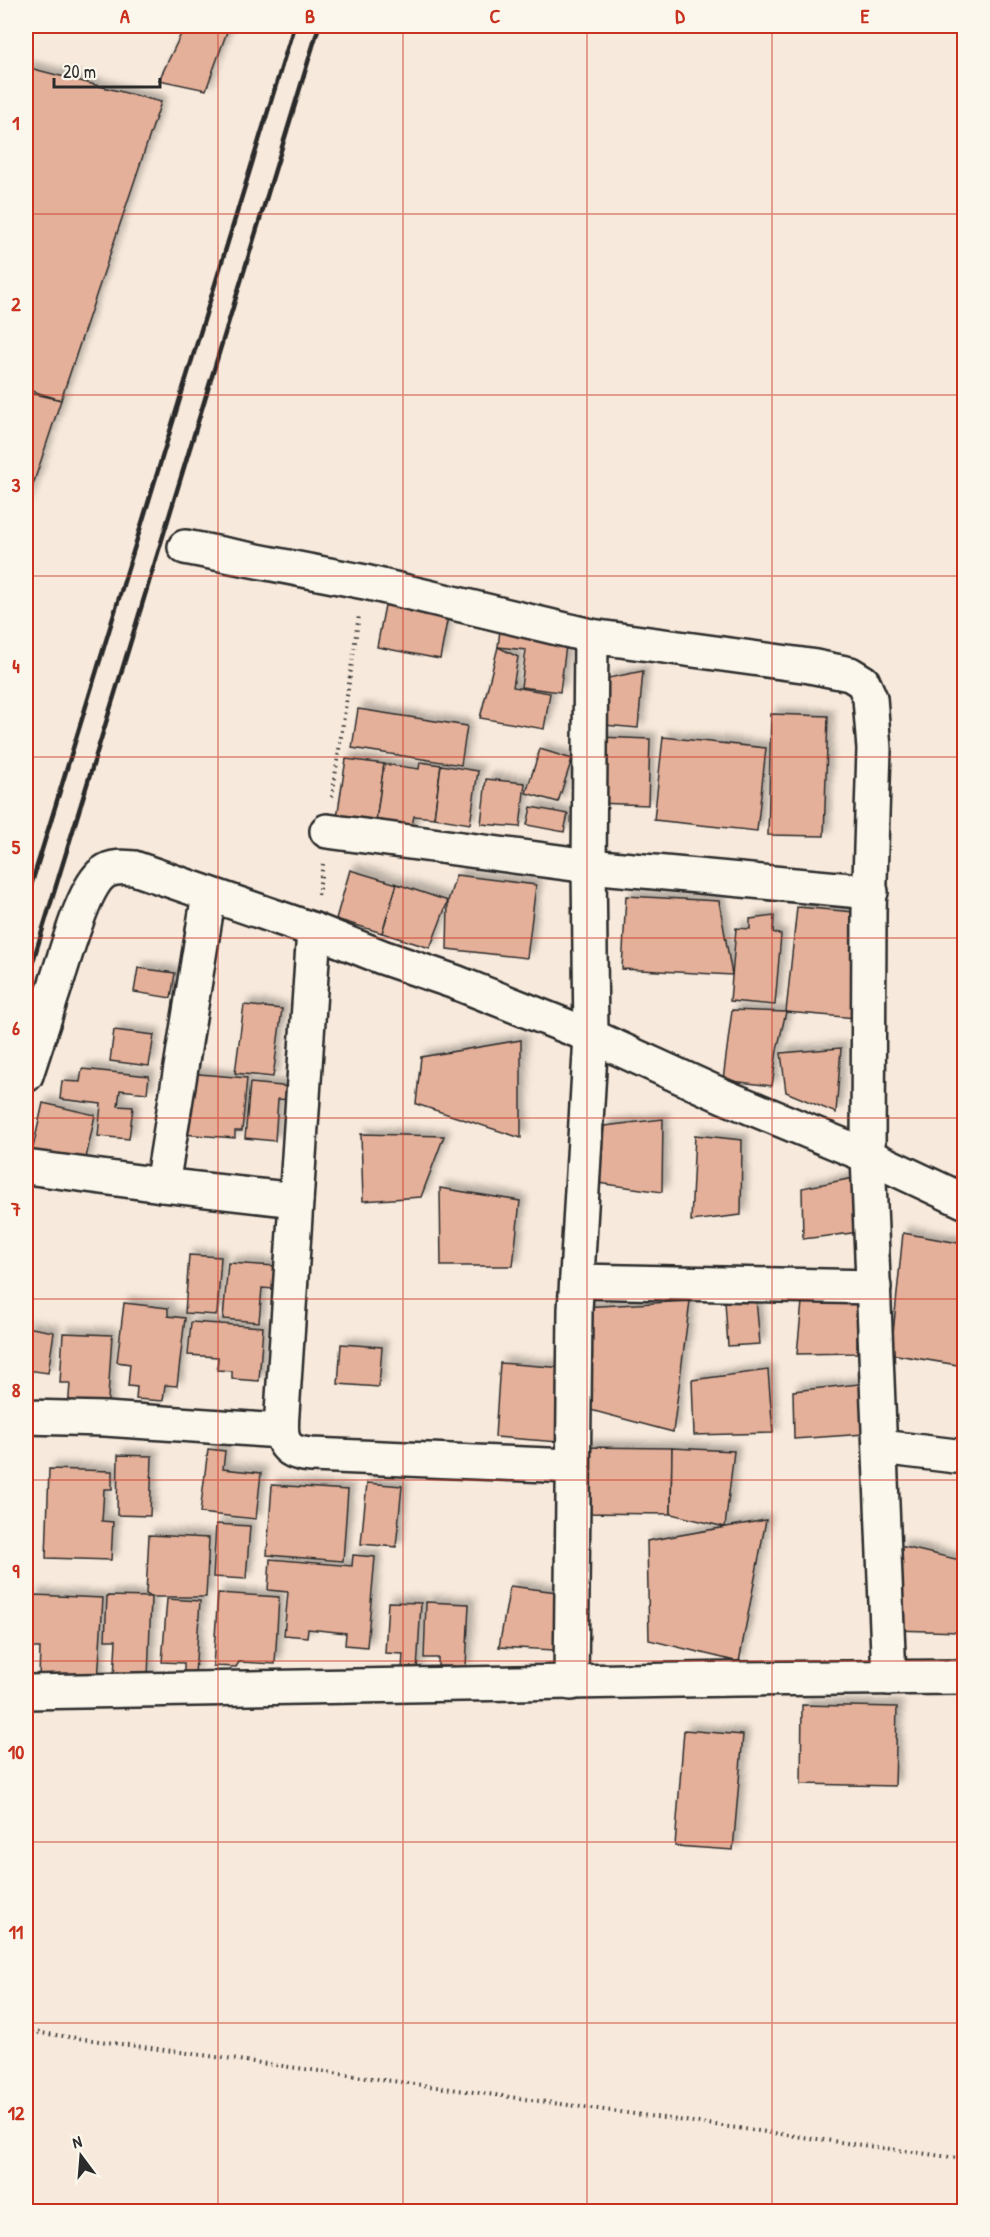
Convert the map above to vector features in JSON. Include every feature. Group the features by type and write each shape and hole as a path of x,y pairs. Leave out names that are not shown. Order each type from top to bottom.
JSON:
{"street":[{"path":"185,547 365,582 591,636 810,666 850,674 863,682 870,698 874,749 868,1156 889,1678"},
{"path":"571,1683 572,1466 577,1281 591,1036 589,866 591,636"},
{"path":"327,831 589,866 871,892"},
{"path":"26,1075 78,916 96,881 103,872 122,867 134,868 314,930 591,1036 723,1096 868,1156 964,1201"},
{"path":"162,1185 209,894"},
{"path":"314,930 281,1431 286,1446 296,1454 572,1466"},
{"path":"26,1167 296,1200"},
{"path":"577,1281 874,1287"},
{"path":"26,1417 105,1419 281,1431"},
{"path":"881,1447 964,1457"},
{"path":"26,1692 964,1677"}],"path":[{"path":"314,930 365,582"},
{"path":"26,2031 964,2159"}],"building":[{"path":"185,26 229,26 206,90 159,80"},
{"path":"26,67 161,102 61,400 26,389"},
{"path":"26,392 61,400 26,506"},
{"path":"385,605 448,616 440,659 377,647"},
{"path":"500,630 567,638 560,692 521,687 526,650 498,647"},
{"path":"498,647 518,657 513,687 550,693 544,729 480,718"},
{"path":"643,671 638,728 604,725 608,678"},
{"path":"358,709 467,726 461,765 352,748"},
{"path":"771,714 828,716 824,836 768,835"},
{"path":"599,737 650,739 648,805 596,803"},
{"path":"663,737 766,748 757,831 654,820"},
{"path":"540,749 572,759 558,802 526,793"},
{"path":"346,759 384,764 375,829 336,824"},
{"path":"420,762 441,765 434,818 414,816 410,834 375,829 384,764 419,769"},
{"path":"441,765 478,771 470,824 434,818"},
{"path":"486,779 525,783 520,827 481,824"},
{"path":"531,807 568,814 564,832 527,825"},
{"path":"350,870 397,884 382,933 336,919"},
{"path":"456,875 536,885 527,958 447,949 448,901"},
{"path":"397,884 448,901 430,948 382,933"},
{"path":"626,896 719,901 732,975 622,969"},
{"path":"797,907 866,913 856,1018 786,1012"},
{"path":"774,916 773,932 781,935 775,1005 730,1001 736,928 750,929 750,919"},
{"path":"138,968 175,973 171,998 134,992"},
{"path":"244,1005 282,1009 273,1077 235,1073"},
{"path":"732,1010 786,1012 772,1086 723,1080"},
{"path":"114,1030 154,1035 149,1066 110,1061"},
{"path":"521,1040 521,1138 416,1104 421,1057"},
{"path":"841,1048 836,1113 786,1092 781,1053"},
{"path":"82,1069 149,1076 147,1093 120,1090 118,1106 133,1107 129,1139 98,1136 101,1104 60,1099 62,1081 80,1082"},
{"path":"187,1073 247,1078 242,1131 235,1131 235,1138 181,1134"},
{"path":"250,1083 292,1087 291,1100 278,1099 275,1141 245,1138"},
{"path":"43,1103 95,1115 85,1163 32,1152"},
{"path":"663,1119 662,1192 598,1183 604,1126"},
{"path":"361,1134 444,1136 421,1197 363,1201"},
{"path":"695,1135 742,1140 741,1215 691,1221"},
{"path":"859,1177 860,1232 803,1239 802,1188"},
{"path":"440,1188 520,1201 513,1266 441,1266"},
{"path":"903,1233 964,1244 964,1366 891,1354"},
{"path":"189,1255 221,1257 217,1315 185,1313"},
{"path":"228,1263 276,1266 274,1289 262,1288 259,1322 223,1319"},
{"path":"803,1292 857,1295 857,1353 797,1354"},
{"path":"756,1299 760,1344 728,1346 725,1301"},
{"path":"690,1301 673,1432 579,1407 582,1307"},
{"path":"124,1303 168,1308 168,1316 185,1318 177,1386 165,1385 163,1401 136,1399 137,1387 128,1386 130,1364 117,1362"},
{"path":"191,1322 263,1327 259,1381 232,1379 232,1371 217,1370 218,1357 188,1355"},
{"path":"26,1327 54,1332 48,1373 28,1370 26,1379"},
{"path":"63,1333 112,1335 107,1413 68,1411 70,1383 60,1383"},
{"path":"341,1344 382,1347 379,1387 338,1384"},
{"path":"500,1363 565,1368 559,1442 495,1437"},
{"path":"768,1370 773,1433 694,1435 692,1380"},
{"path":"868,1383 865,1434 794,1439 793,1391"},
{"path":"580,1447 672,1448 671,1514 579,1513"},
{"path":"672,1448 734,1451 725,1527 671,1514"},
{"path":"208,1449 225,1451 223,1469 261,1473 256,1519 200,1513"},
{"path":"118,1455 152,1456 150,1516 117,1515"},
{"path":"49,1469 112,1471 112,1489 104,1489 102,1521 113,1522 111,1560 46,1558"},
{"path":"367,1483 402,1486 396,1547 361,1544"},
{"path":"272,1485 348,1490 343,1561 267,1555"},
{"path":"766,1520 739,1662 649,1640 647,1541"},
{"path":"216,1524 250,1526 246,1579 213,1577"},
{"path":"149,1535 209,1538 206,1597 151,1597 146,1594"},
{"path":"900,1546 960,1560 960,1632 895,1630"},
{"path":"353,1555 375,1557 367,1647 345,1645 346,1633 308,1629 307,1637 284,1635 288,1592 268,1590 270,1559 352,1566"},
{"path":"510,1586 557,1592 554,1650 499,1647"},
{"path":"218,1593 279,1597 275,1664 239,1662 236,1667 213,1666"},
{"path":"34,1595 103,1598 98,1681 39,1678 40,1648 31,1648"},
{"path":"107,1596 151,1597 148,1679 114,1678 116,1640 105,1640"},
{"path":"167,1599 200,1601 195,1675 184,1674 184,1663 162,1662"},
{"path":"388,1602 421,1603 417,1671 402,1670 403,1654 385,1653"},
{"path":"426,1602 469,1604 466,1667 438,1666 438,1658 424,1658"},
{"path":"802,1705 897,1707 895,1786 801,1784"},
{"path":"684,1730 743,1735 733,1850 675,1846"}],"railway":[{"path":"26,902 294,26"},
{"path":"26,984 319,26"}]}
